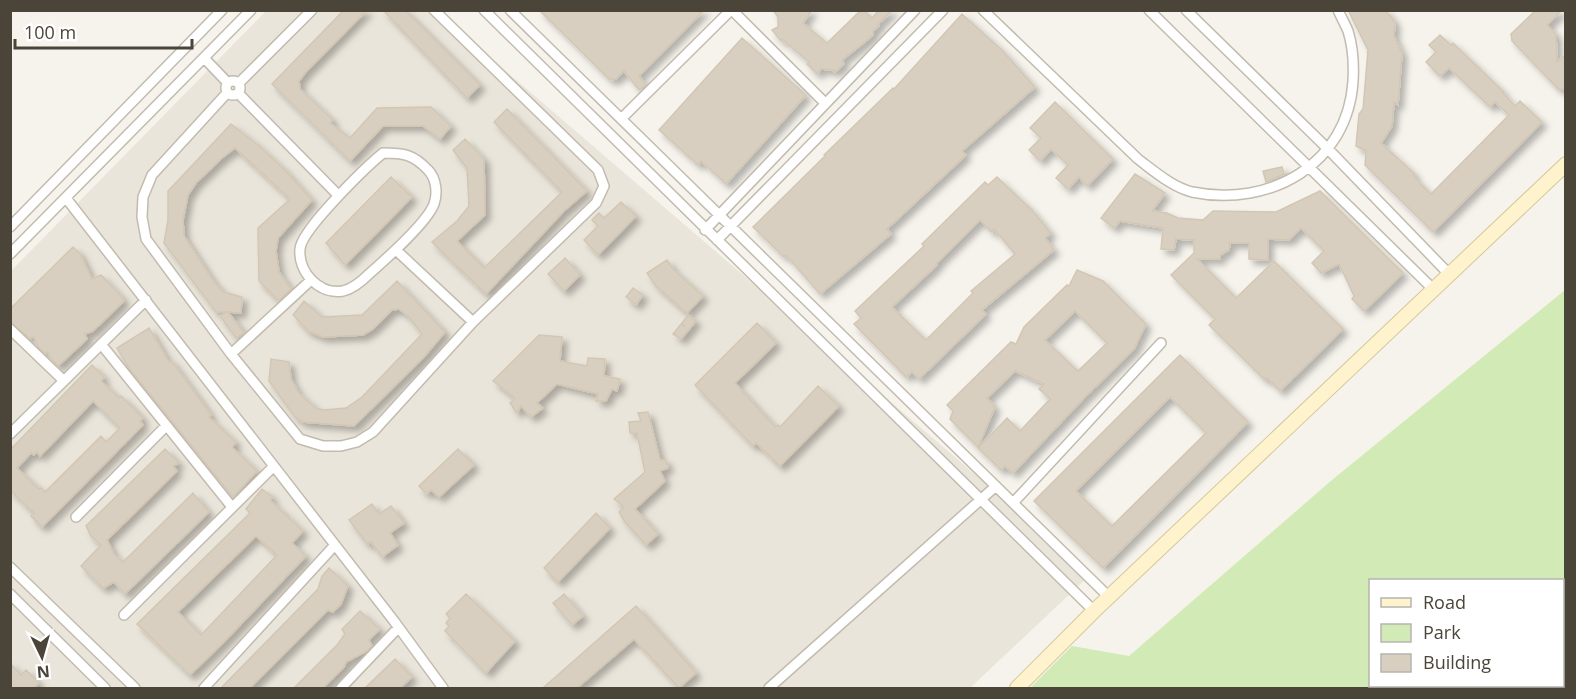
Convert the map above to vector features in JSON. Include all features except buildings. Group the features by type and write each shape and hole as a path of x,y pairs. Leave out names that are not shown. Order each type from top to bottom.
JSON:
{"street":[{"path":"10,227 222,10"},
{"path":"10,254 251,10"},
{"path":"239,83 312,10"},
{"path":"227,93 152,175 143,197 142,217 146,238 231,354 300,439 323,446 341,446 357,442 373,432 473,322 596,203 604,186 598,170 434,10"},
{"path":"484,10 1094,611"},
{"path":"510,10 1109,597"},
{"path":"621,119 731,10 825,103"},
{"path":"705,230 915,10"},
{"path":"717,240 943,10"},
{"path":"983,10 1138,159 1161,178 1191,191 1245,194 1291,180 1309,168 1328,149 1343,125 1352,101 1353,58 1348,32 1338,10"},
{"path":"1149,10 1433,289"},
{"path":"1186,10 1328,149 1449,274"},
{"path":"204,58 227,82"},
{"path":"227,82 232,80 239,83"},
{"path":"227,82 225,88 227,93"},
{"path":"238,93 239,83"},
{"path":"227,93 231,95 238,93"},
{"path":"238,93 338,195"},
{"path":"383,153 402,153 418,160 431,172 436,189 434,205 396,250 360,283 343,291 325,290 312,280 305,272 299,248 305,236 338,195 383,153"},
{"path":"1017,688 1094,611 1566,164"},
{"path":"66,198 443,688"},
{"path":"396,250 473,322"},
{"path":"231,354 312,280"},
{"path":"10,434 146,300"},
{"path":"10,329 63,380"},
{"path":"1013,503 1161,343"},
{"path":"101,344 232,507"},
{"path":"76,517 166,426"},
{"path":"124,615 273,467"},
{"path":"769,688 996,486"},
{"path":"204,688 334,546"},
{"path":"10,567 135,688"},
{"path":"10,594 105,688"},
{"path":"341,688 398,628"}],"shaded area":[{"path":"266,11 436,11 1091,574 970,688 11,688 11,271"}],"green space":[{"path":"1565,290 1565,688 1030,688 1072,646 1129,656 1332,480"}]}
